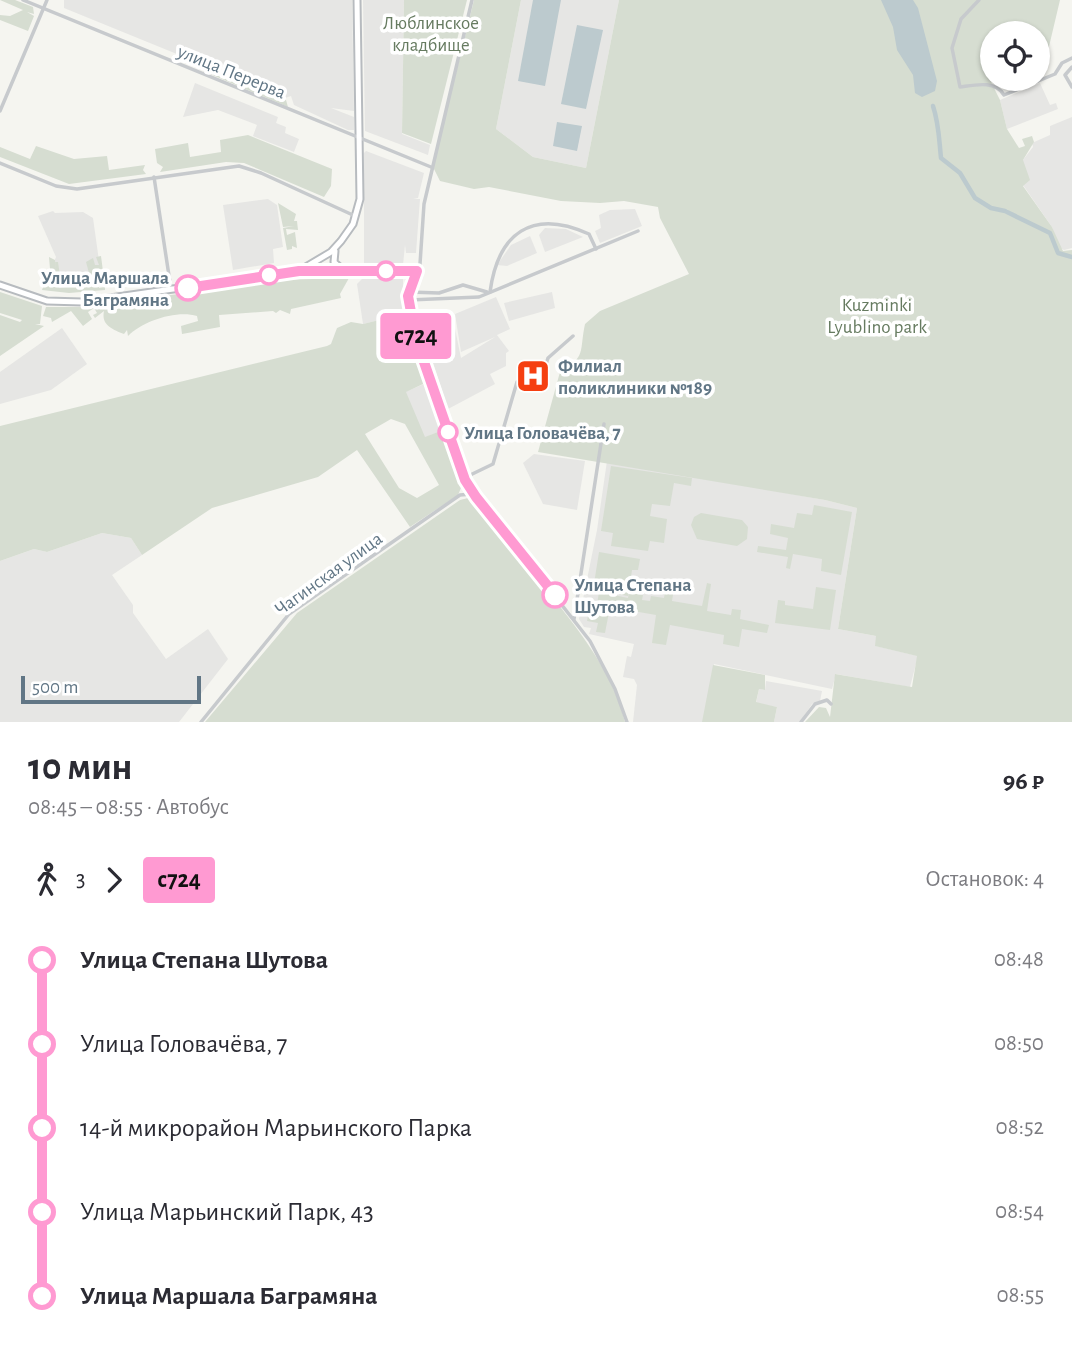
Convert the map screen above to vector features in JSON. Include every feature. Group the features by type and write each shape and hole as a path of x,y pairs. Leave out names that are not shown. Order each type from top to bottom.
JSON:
{"main road":[{"path":"344,271 334,262 333,254 355,216 360,199 357,0"},
{"path":"0,285 38,299 62,302 171,290 299,271 318,261 338,245"}],"street":[{"name":"улица Перерва","path":"23,0 431,167"},
{"path":"0,111 47,0"},
{"path":"409,292 417,271 431,167 472,0"},
{"path":"979,0 961,19 951,48 960,87 987,84 1001,90 1004,95 1055,74 1062,63 1072,58"},
{"path":"1072,67 1065,75 1072,87"},
{"path":"0,163 69,189 221,167 244,167 355,216"},
{"path":"154,177 171,290"},
{"path":"490,292 494,265 501,250 516,234 537,224 569,225 589,234 596,249"},
{"path":"409,300 480,297 638,231"},
{"path":"299,271 417,271"},
{"path":"402,271 407,274 416,339 467,490 474,495 590,640 615,689 627,722"},
{"path":"409,292 439,293 463,285 490,292"},
{"path":"465,479 493,464 517,383 538,389 548,358 573,336"},
{"path":"574,619 604,424"},
{"name":"Чагинская улица","path":"201,722 289,614 467,490"},
{"path":"801,722 815,704 827,701 831,704"}],"shaded area":[{"path":"64,0 352,0 354,111 331,108 354,117 354,130 348,130 294,105 291,96 285,98 64,8"},
{"path":"363,0 404,0 402,134 430,145 428,155 365,131"},
{"path":"521,0 619,0 586,168 533,157 496,129"},
{"path":"533,0 561,0 545,86 518,81"},
{"path":"881,0 913,0 918,8 937,81 935,91 922,97 915,93 913,75 897,50 893,27"},
{"path":"577,25 603,30 586,109 561,104"},
{"path":"195,83 278,117 276,123 286,127 285,133 299,139 294,152 253,136 257,125 218,110 183,117"},
{"path":"1021,91 1044,91 1050,105 1056,103 1058,109 1007,129 1000,100"},
{"path":"1072,117 1072,248 1064,250 1059,247 1052,227 1023,185 1023,160 1033,147 1032,143 1050,135 1050,126"},
{"path":"557,122 582,126 577,151 553,146"},
{"path":"366,151 424,173 418,198 413,199 420,199 416,253 406,253 405,245 403,265 364,265"},
{"path":"268,199 277,205 283,247 273,249 274,263 233,270 223,205"},
{"path":"635,209 642,226 600,243 595,231 601,228 599,215 610,210"},
{"path":"53,211 83,212 93,218 100,268 95,289 55,290 47,280 56,257 38,216"},
{"path":"545,228 566,229 583,237 545,252 539,235"},
{"path":"530,236 537,253 507,266 497,265 511,245"},
{"path":"403,276 403,314 363,324 357,284 364,277"},
{"path":"552,292 555,308 509,321 504,303"},
{"path":"496,297 510,329 497,335 509,351 506,353 506,366 490,374 495,384 448,409 425,338 453,319 461,358 495,337 461,352 455,314"},
{"path":"62,328 87,364 51,390 0,404 0,372"},
{"path":"424,384 443,430 424,438 405,392"},
{"path":"534,454 585,461 577,510 543,504 523,463"},
{"path":"607,461 857,508 838,629 876,636 876,646 918,656 910,687 836,674 832,689 714,664 704,722 633,722 637,685 634,679 623,677 627,656 631,657 634,644 589,634 591,628 584,627 579,619 597,530"},
{"path":"102,533 131,538 142,555 112,575 133,605 133,613 166,659 208,629 228,659 179,722 0,722 0,561 34,549 47,552"},
{"path":"766,681 822,691 820,701 812,704 800,722 774,722 777,707 756,703 759,689 765,690"}],"green space":[{"path":"0,0 15,0 33,7 34,14 27,12 34,16 28,31 0,20 0,15 10,16 23,10"},
{"name":"Люблинское кладбище","path":"404,0 467,0 431,144 402,133"},
{"name":"Kuzminki Lyublino park","path":"474,0 521,0 496,129 533,157 586,168 619,0 1060,0 1050,42 1050,21 980,21 980,91 996,91 1007,129 1019,148 1025,146 1022,139 1032,136 1034,142 1023,160 1030,180 1023,186 1052,227 1063,251 1072,250 1072,722 805,722 819,707 826,708 830,717 835,674 912,687 917,656 875,646 876,636 838,629 857,508 825,500 538,452 560,372 578,357 585,324 600,311 689,274 660,218 658,207 624,201 561,201 489,187 474,189 440,181 433,167"},
{"path":"210,69 286,100 288,107 203,71"},
{"path":"248,135 332,169 331,186 324,197 244,163 226,162 160,172 163,167 157,163 155,149 188,143 190,157 221,152 220,140"},
{"path":"36,146 74,159 107,156 109,170 145,165 143,170 146,174 69,184 0,157 0,147 30,159"},
{"path":"278,203 296,214 294,221 297,221 298,230 286,229 287,235 295,232 297,248 292,246 292,249 287,250 283,228 294,226 283,227"},
{"path":"101,256 104,279 98,282 99,288 105,287 105,290 69,293 42,290 50,269 49,257 58,262 60,276 55,278 57,283 58,278 75,276 60,280 61,285 89,281 88,276 77,276 89,274 91,282 61,287 58,285 59,288 92,284 86,262 93,258 95,265 99,265 96,257"},
{"path":"349,278 340,294 341,298 291,309 290,314 280,310 276,313 273,311 219,315 220,327 182,334 181,326 198,321 197,316 179,314 160,318 128,336 127,330 124,334 108,326 104,320 104,311 95,318 93,315 97,313 94,308 88,312 92,319 83,326 71,311 52,322 51,318 43,316 46,307 88,307 276,280"},
{"path":"0,292 42,306 40,324 35,324 44,326 0,356 0,315 20,322 22,320 0,313"},
{"path":"407,313 409,334 463,483 458,495 410,527 357,450 318,477 212,508 142,555 131,538 102,533 47,552 34,549 0,561 0,426 327,346 331,344 337,328 351,322 363,324","holes":["423,384 443,430 425,437 406,392","391,419 405,424 439,485 417,498 399,488 365,434"]},
{"path":"611,466 692,478 691,486 674,483 670,506 652,504 650,516 667,519 664,543 650,541 648,551 611,546 613,533 601,531"},
{"path":"472,497 551,595 549,605 557,603 588,644 614,689 625,722 205,722 297,613 460,500"},
{"path":"814,505 852,512 841,575 821,571 822,559 793,554 790,569 786,568 788,557 757,552 758,546 786,550 788,538 770,534 771,524 794,528 797,513 812,515"},
{"path":"701,513 742,520 748,527 747,539 737,546 697,539 691,525 694,517"},
{"path":"599,552 640,559 638,570 632,570 628,596 593,590"},
{"path":"667,580 675,582 672,601 702,606 707,583 711,584 707,611 731,615 732,609 741,610 740,619 769,625 767,633 742,629 739,647 723,644 724,635 670,625 666,645 652,643 656,615 610,607 605,633 596,632 598,623 587,621 588,616 595,617 599,592 628,598 629,592 643,595 642,600 650,601 651,596 664,598"},
{"path":"816,587 836,590 830,630 775,623 778,600 785,601 785,605 813,609"},
{"path":"713,665 765,675 765,690 759,689 756,702 777,707 774,722 702,722"}],"waterway":[{"path":"933,106 941,158 960,173 975,198 991,208 1005,211"},
{"path":"1007,212 1050,233 1058,253 1072,257"}],"bus line":[{"name":"с724","path":"188,288 299,271 417,271 408,296 416,339 465,480 555,595"}],"place":[{"name":"Улица Маршала Баграмяна","path":"188,288"},
{"name":"Филиал поликлиники №189","path":"533,376"},
{"name":"Улица Головачёва, 7","path":"448,432"},
{"name":"Улица Степана Шутова","path":"555,595"}]}
